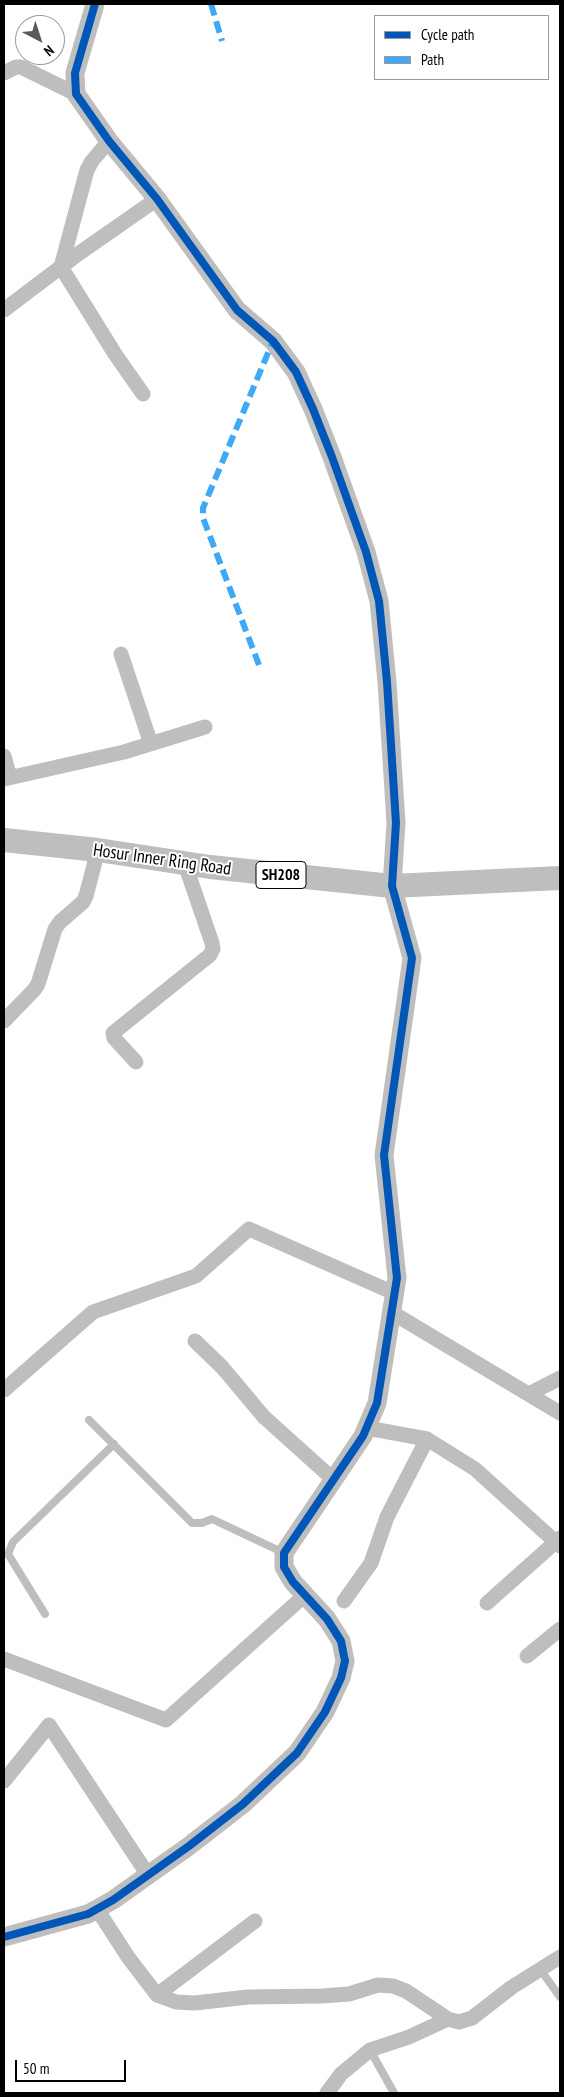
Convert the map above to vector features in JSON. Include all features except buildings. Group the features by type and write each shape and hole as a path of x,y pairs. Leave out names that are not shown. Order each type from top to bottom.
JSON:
{"main road":[{"name":"Hosur Inner Ring Road","path":"4,840 98,850 186,864 392,886 560,878"}],"street":[{"path":"76,94 75,73 95,4"},
{"path":"4,73 16,67 22,67 76,94 109,141 157,199 237,310 273,341 296,372 332,457 366,552 379,601 387,682 396,823 392,886 412,958 384,1155 396,1278 377,1403 363,1436 284,1553 284,1567 293,1582 328,1619 341,1641 344,1661 341,1678 325,1712 297,1753 243,1804 148,1875 97,1909 88,1914 4,1937"},
{"path":"109,141 87,170 62,267 115,354 143,394"},
{"path":"4,310 157,199"},
{"path":"121,654 151,744"},
{"path":"4,756 7,778 124,752 205,727"},
{"path":"4,1020 38,984 55,929 60,922 83,902 86,896 98,850"},
{"path":"136,1062 114,1038 113,1033 210,956 213,949 186,864"},
{"path":"4,1390 93,1312 196,1276 249,1229 394,1292"},
{"path":"392,1312 560,1413"},
{"path":"194,1341 222,1367 264,1417 334,1480"},
{"path":"529,1394 560,1378"},
{"path":"367,1428 427,1439 476,1469 559,1542 487,1603"},
{"path":"344,1601 371,1563 387,1517 427,1439"},
{"path":"4,1660 166,1720 305,1595"},
{"path":"527,1656 560,1629"},
{"path":"4,1782 49,1725 148,1875"},
{"path":"97,1909 128,1957 157,1995 176,2002 195,2003 248,1997 331,1996 350,1994 378,1985 393,1986 406,1991 448,2019 459,2022 472,2018 540,1969 560,1957"},
{"path":"157,1995 255,1921"},
{"path":"327,2093 341,2074 370,2050 409,2037 448,2019"}],"lane":[{"path":"89,1420 192,1523 212,1519 284,1553"},
{"path":"45,1614 8,1554 13,1542 114,1444"},
{"path":"540,1969 560,1997"},
{"path":"370,2050 394,2093"}],"marked path":[{"path":"211,4 222,41"},
{"path":"259,665 203,518 203,508 273,341"}],"cycle path":[{"path":"4,1937 88,1914 113,1900 189,1846 243,1804 297,1753 325,1712 341,1678 345,1661 341,1641 327,1619 293,1582 284,1567 284,1553 363,1436 377,1403 397,1278 384,1155 412,958 392,886 396,823 387,682 379,601 366,552 332,457 296,372 273,341 237,310 157,199 109,141 76,94 75,73 95,4"}]}
